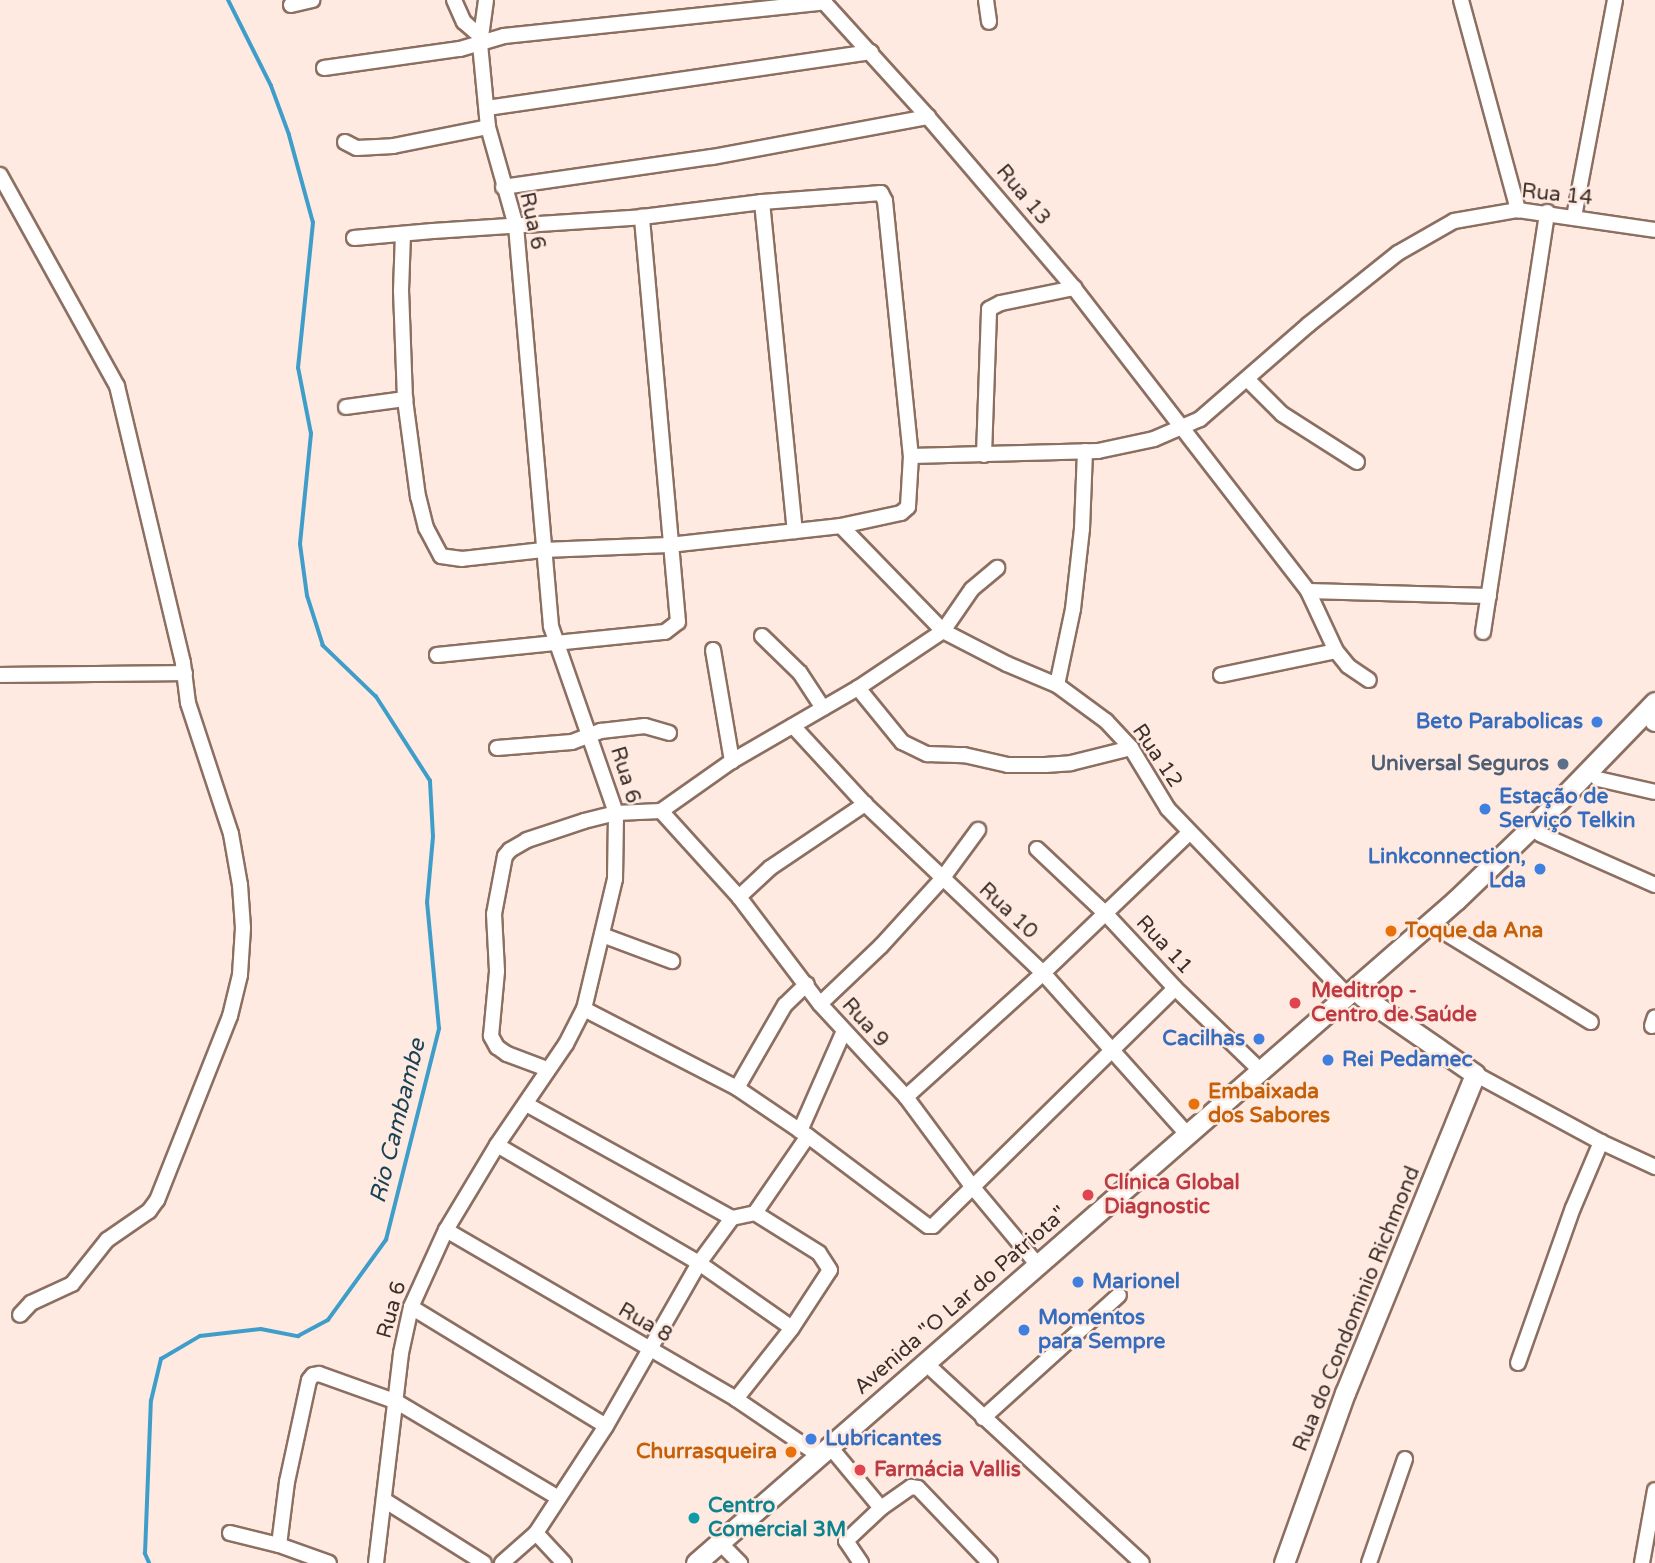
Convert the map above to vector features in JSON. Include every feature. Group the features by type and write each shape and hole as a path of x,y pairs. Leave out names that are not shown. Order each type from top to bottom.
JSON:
{"main road":[{"name":"Avenida \"O Lar do Patriota\"","path":"696,1563 933,1370 1354,995 1561,799 1655,702"},
{"name":"Avenida \"O Lar do Patriota\"","path":"710,1563 1037,1264 1186,1133 1259,1070 1439,929 1654,723"},
{"path":"1354,995 1475,1074"},
{"name":"Rua do Condominio Richmond","path":"1284,1563 1345,1393 1475,1074"}],"street":[{"path":"291,5 312,0"},
{"path":"454,0 464,22 480,40"},
{"name":"Rua 6","path":"376,1563 401,1353 411,1307 446,1230 497,1145 566,1044 584,1009 615,879 616,813 551,626 516,226 488,127 480,40 486,0"},
{"path":"986,0 989,22"},
{"path":"1461,0 1518,210"},
{"path":"1574,217 1615,0"},
{"path":"324,68 503,36 824,1"},
{"name":"Rua 13","path":"824,1 928,117 1074,288 1308,591 1336,651"},
{"path":"487,108 870,52"},
{"path":"503,187 712,157 928,117"},
{"path":"345,142 357,148 393,146 488,127"},
{"path":"0,175 117,386 185,673 188,703 231,834 240,885 243,928 241,965 230,1016 157,1200 149,1211 107,1240 72,1284 36,1300 20,1315"},
{"path":"354,238 403,234 642,217 762,202 881,193 886,201 911,456 908,507 901,513 841,526 669,545 543,550 462,559 441,556 426,528 418,497 405,399 401,292 403,234"},
{"path":"762,202 795,530"},
{"name":"Rua 14","path":"911,456 1084,451 1127,447 1154,439 1200,419 1308,325 1398,253 1454,221 1518,210 1547,212 1655,230"},
{"path":"1483,632 1547,212"},
{"path":"437,655 665,632 678,622 669,545 642,217"},
{"path":"984,455 989,309 1001,303 1074,288"},
{"path":"1247,379 1283,414 1357,462"},
{"path":"346,407 405,399"},
{"path":"1058,685 1073,609 1082,529 1084,451"},
{"name":"Rua 12","path":"841,526 943,631 1007,664 1058,685 1106,720 1131,748 1168,809 1189,834 1354,995"},
{"path":"547,1069 507,1054 496,1047 491,1036 497,971 494,914 505,856 510,850 527,840 616,813 661,811 732,761 858,688 943,631 972,589 997,568"},
{"path":"1308,591 1489,596"},
{"path":"762,636 800,673 822,708"},
{"path":"713,650 732,761"},
{"path":"1221,675 1336,651 1348,666 1369,680"},
{"path":"0,675 185,673"},
{"path":"858,688 902,742 927,754 964,755 1008,765 1045,765 1071,763 1131,748"},
{"path":"497,748 572,742 590,735 645,726 669,733"},
{"name":"Rua 10","path":"793,726 865,804 1043,973 1186,1133"},
{"path":"1598,779 1655,792"},
{"path":"739,897 770,868 865,804"},
{"name":"Rua 9","path":"661,811 739,897 820,1004 906,1097 971,1185 1037,1264"},
{"path":"820,1004 881,946 942,878 978,830"},
{"path":"906,1097 1043,973 1189,834"},
{"path":"1539,834 1655,885"},
{"name":"Rua 11","path":"1037,849 1106,914 1175,989 1259,1070"},
{"path":"1439,929 1591,1022"},
{"path":"602,935 672,961"},
{"path":"737,1088 785,1005 807,984"},
{"path":"584,1009 737,1088 804,1133 928,1226 937,1224 971,1185 1175,989"},
{"path":"502,1563 536,1533 606,1426 699,1264 732,1219 755,1213 804,1133 844,1031"},
{"path":"1475,1074 1601,1142 1655,1167"},
{"path":"526,1104 732,1219"},
{"path":"1518,1363 1573,1208 1601,1142"},
{"path":"497,1145 699,1264 792,1328"},
{"path":"736,1399 829,1276 829,1264 819,1253 755,1213"},
{"name":"Rua 8","path":"446,1230 828,1455 881,1508"},
{"path":"984,1418 1119,1295"},
{"path":"411,1307 606,1426"},
{"path":"933,1370 1142,1563"},
{"path":"279,1545 296,1436 313,1375 319,1374 397,1402 559,1498"},
{"path":"1369,1563 1405,1459"},
{"path":"861,1563 848,1549 846,1541 881,1508 911,1487 918,1488 990,1563"},
{"path":"1642,1563 1655,1490"},
{"path":"384,1500 484,1563"},
{"path":"230,1533 279,1545 329,1563"},
{"path":"536,1533 564,1563"},
{"path":"726,1549 740,1563"}],"waterway":[{"name":"Rio Cambambe","path":"149,1563 145,1554 151,1401 161,1359 200,1336 261,1329 298,1336 328,1320 386,1240 439,1029 427,903 433,837 430,781 376,697 323,646 307,596 300,544 311,434 298,368 313,223 289,135 271,86 228,0"}],"place":[{"name":"Beto Parabolicas","path":"1597,722"},
{"name":"Universal Seguros","path":"1563,764"},
{"name":"Estação de Serviço Telkin","path":"1485,809"},
{"name":"Linkconnection, Lda","path":"1540,869"},
{"name":"Toque da Ana","path":"1391,931"},
{"name":"Meditrop - Centro de Saúde","path":"1295,1003"},
{"name":"Cacilhas","path":"1259,1039"},
{"name":"Rei Pedamec","path":"1328,1060"},
{"name":"Embaixada dos Sabores","path":"1194,1104"},
{"name":"Clínica Global Diagnostic","path":"1088,1195"},
{"name":"Marionel","path":"1078,1282"},
{"name":"Momentos para Sempre","path":"1024,1330"},
{"name":"Lubricantes","path":"811,1439"},
{"name":"Churrasqueira","path":"791,1452"},
{"name":"Farmácia Vallis","path":"860,1470"},
{"name":"Centro Comercial 3M","path":"694,1518"}]}
